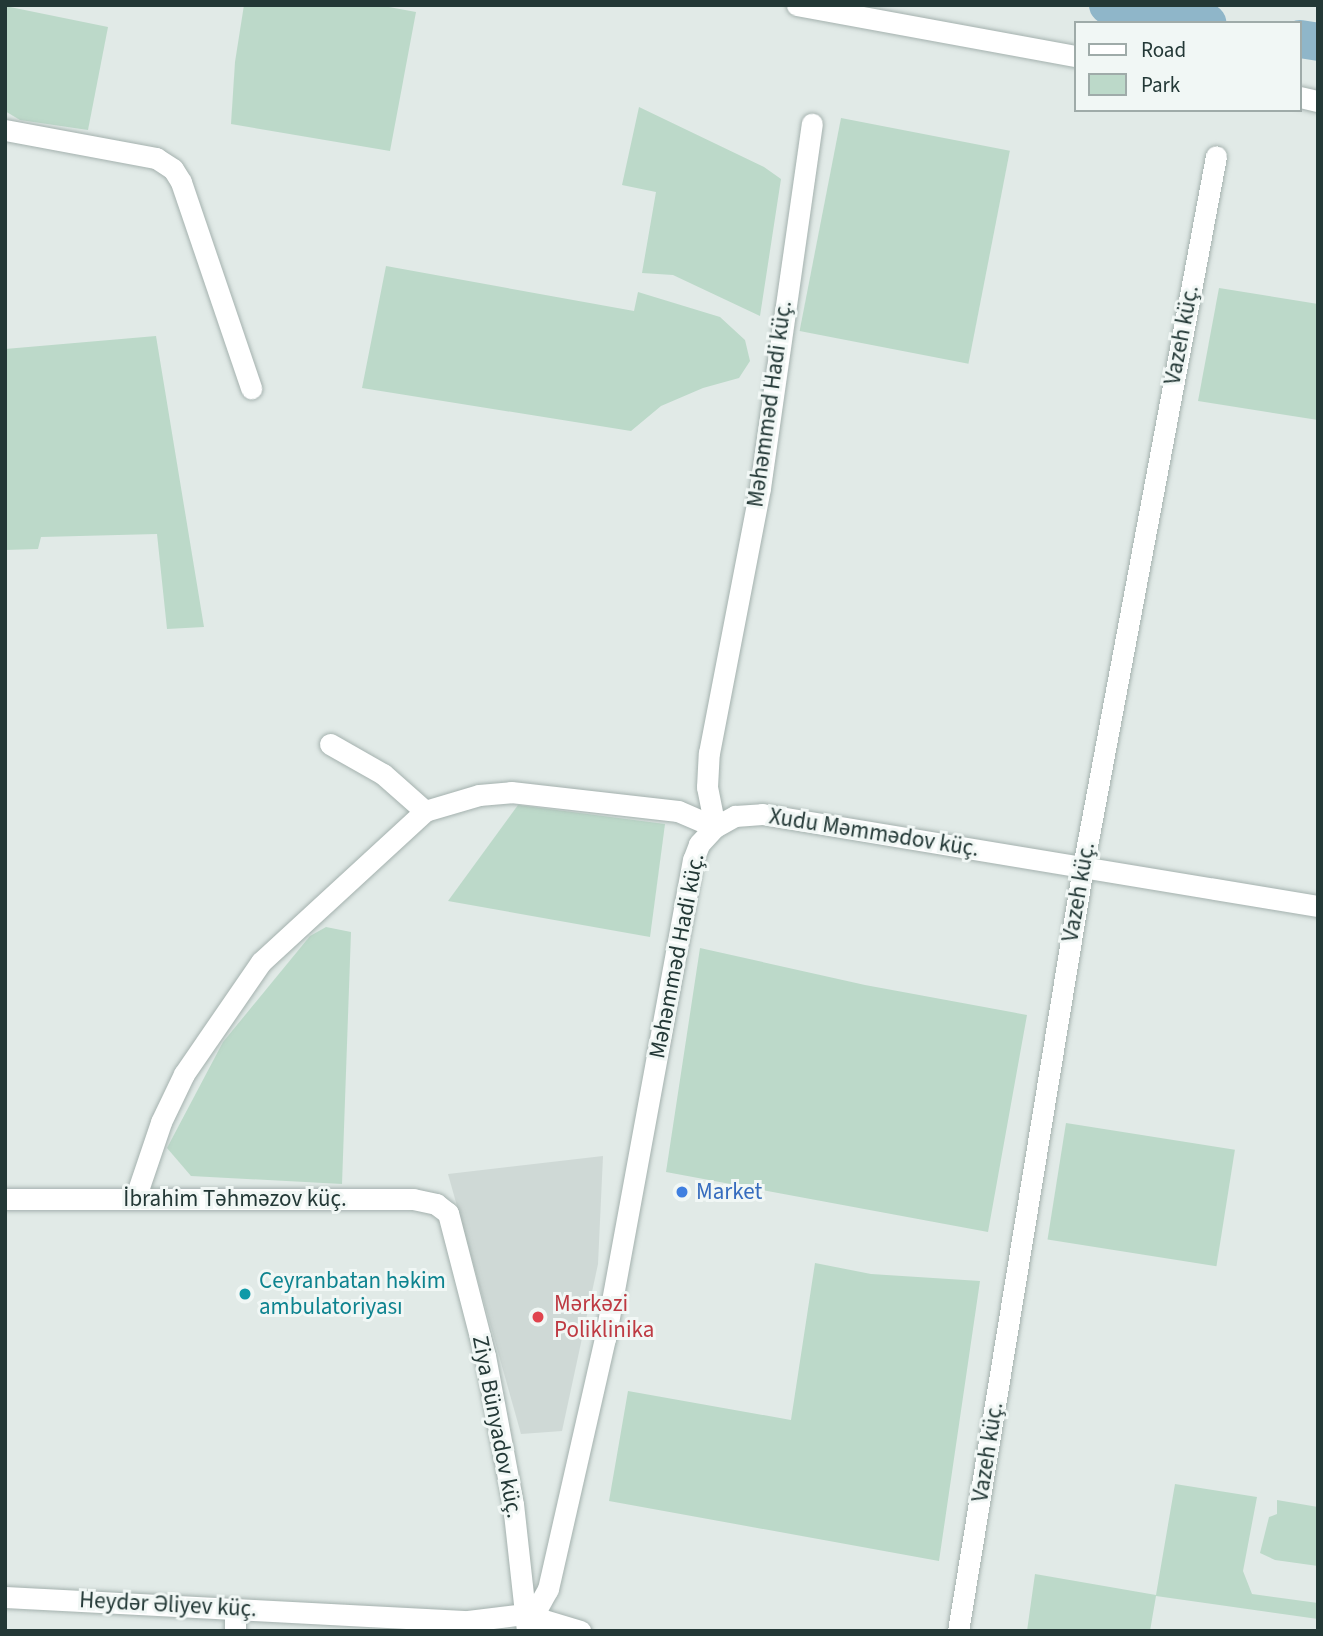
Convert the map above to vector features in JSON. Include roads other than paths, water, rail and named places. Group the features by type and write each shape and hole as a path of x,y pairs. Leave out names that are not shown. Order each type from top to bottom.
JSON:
{"street":[{"path":"797,5 1074,56"},
{"name":"Məhəmməd Hadi küç.","path":"526,1623 548,1589 578,1467 605,1339 693,860 699,844 715,827 707,787 709,752 760,488 812,124"},
{"path":"5,130 156,158 173,169 181,182 251,388"},
{"name":"Vazeh küç.","path":"958,1631 1083,867 1216,156"},
{"path":"330,744 383,774 425,811"},
{"path":"135,1199 161,1122 184,1074 261,962 425,811 453,801 511,792 678,811 715,827"},
{"name":"Xudu Məmmədov küç.","path":"715,827 735,816 762,814 1318,906"},
{"name":"İbrahim Təhməzov küç.","path":"5,1199 412,1199 436,1204 448,1213 452,1226"},
{"name":"Ziya Bünyadov küç.","path":"452,1226 491,1383 513,1504 526,1623"},
{"name":"Heydər Əliyev küç.","path":"5,1597 526,1623 580,1631"},
{"path":"235,1609 235,1631"}],"waterway":[{"path":"1108,5 1196,21"},
{"path":"1302,39 1318,42"}],"place":[{"name":"Market","path":"682,1192"},
{"name":"Ceyranbatan həkim ambulatoriyası","path":"245,1294"},
{"name":"Mərkəzi Poliklinika","path":"538,1317"}]}
